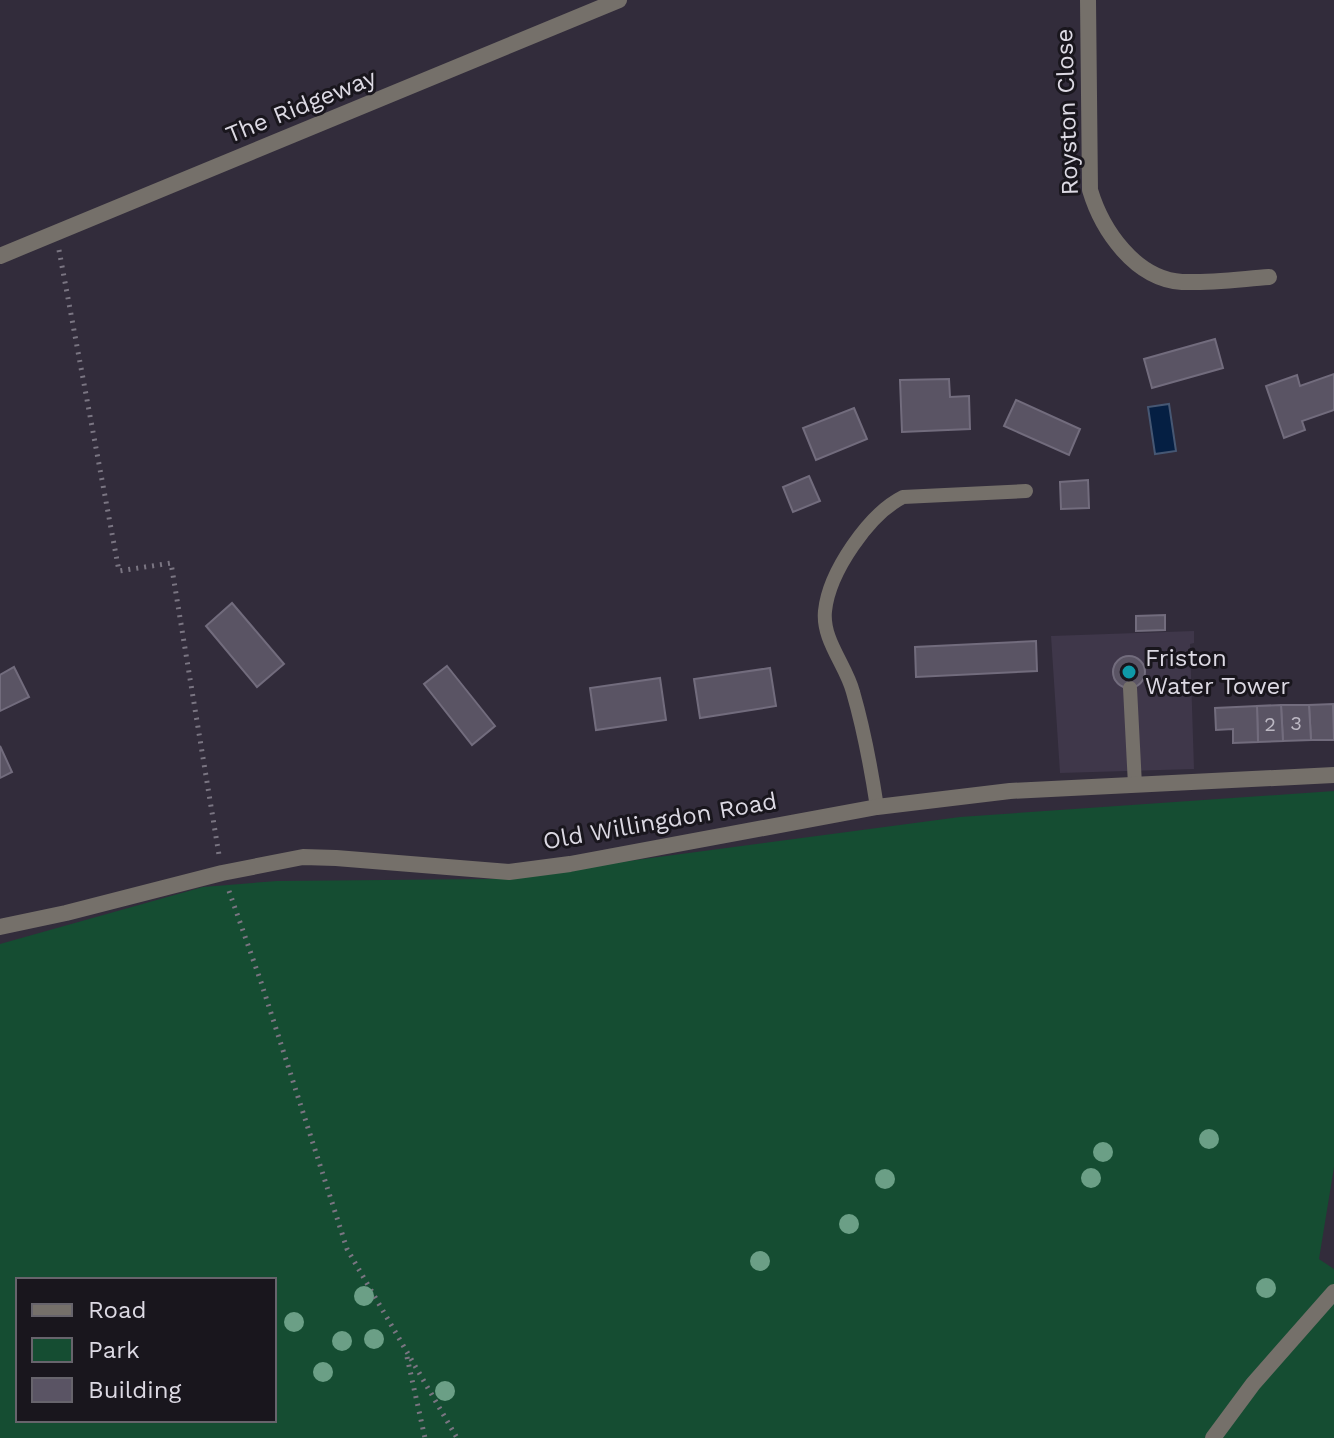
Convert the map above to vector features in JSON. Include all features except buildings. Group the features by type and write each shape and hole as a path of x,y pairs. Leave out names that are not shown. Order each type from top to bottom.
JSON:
{"street":[{"name":"The Ridgeway","path":"0,256 619,0"},
{"name":"Royston Close","path":"1088,0 1090,190 1106,229 1124,251 1145,268 1179,282 1269,277"},
{"name":"Old Willingdon Road","path":"0,927 222,873 303,857 509,872 570,864 877,807 1010,791 1334,775"},
{"path":"1213,1438 1253,1384 1334,1292"}],"lane":[{"path":"877,807 866,738 852,687 829,639 825,612 833,584 852,546 890,503 903,497 1026,491"},
{"path":"1130,688 1135,785"}],"path":[{"path":"56,235 119,571 171,563 222,873 347,1249 457,1438"},
{"path":"405,1349 425,1438"}],"shaded area":[{"path":"1194,631 1194,643 1190,644 1194,769 1060,773 1051,636"}],"green space":[{"path":"1334,791 1334,1167 1319,1259 1334,1269 1334,1438 0,1438 0,944 203,887 277,881 492,879 960,817"}],"water":[{"path":"1169,404 1176,451 1155,454 1148,407"}],"place":[{"name":"Friston Water Tower","path":"1129,672"}]}
